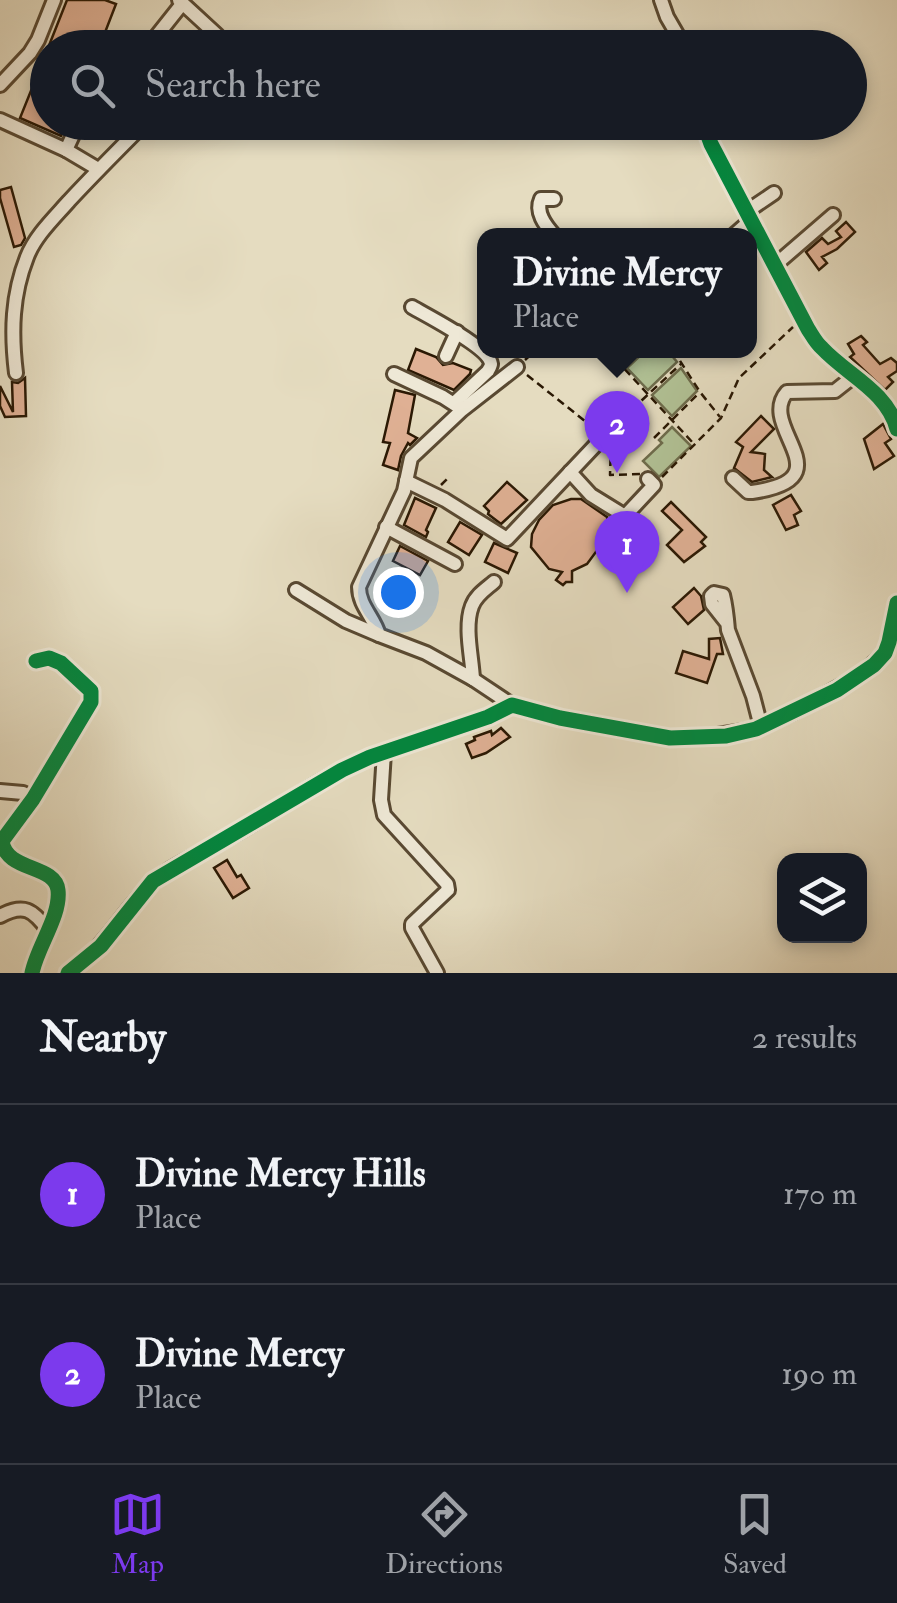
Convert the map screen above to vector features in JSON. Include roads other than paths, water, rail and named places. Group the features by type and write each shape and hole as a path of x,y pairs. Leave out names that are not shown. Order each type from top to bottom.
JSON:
{"street":[{"path":"42,30 54,0"},
{"path":"661,0 675,30"},
{"path":"160,30 180,2 211,30"},
{"path":"0,84 30,53"},
{"path":"0,120 30,134"},
{"path":"44,140 98,169"},
{"path":"66,150 71,140"},
{"path":"16,373 13,308 28,254 42,232 128,140"},
{"path":"710,140 754,228"},
{"path":"740,228 774,193"},
{"path":"548,228 538,206 542,199 554,199"},
{"path":"774,266 833,215"},
{"path":"757,233 821,348 886,403 897,429"},
{"path":"412,307 477,348"},
{"path":"446,356 457,332"},
{"path":"379,635 358,592 363,576 400,500 408,466 417,450 488,371 491,364 486,358"},
{"path":"458,407 517,367"},
{"path":"394,374 458,407"},
{"path":"733,478 748,492 792,480 798,463 780,415 782,398 787,392 836,391 854,376"},
{"path":"406,481 508,538 607,437"},
{"path":"570,472 591,494 625,516 648,479"},
{"path":"386,527 454,564"},
{"path":"473,679 471,607 477,596 494,582"},
{"path":"296,590 346,622 426,654 512,705 670,738 726,736 761,727 837,690 885,653 897,603"},
{"path":"728,623 761,727"},
{"path":"32,973 58,895 55,881 2,851 2,841 33,799 92,696 86,685 56,660 36,660"},
{"path":"68,973 101,946 153,881 342,770 512,705"},
{"path":"384,752 384,816 447,884 448,890 412,924 436,973"},
{"path":"0,791 23,793 33,799"},
{"path":"0,916 16,908 28,910 48,930"}],"place":[{"name":"Divine Mercy","path":"617,473"},
{"name":"Divine Mercy Hills","path":"627,593"}]}
